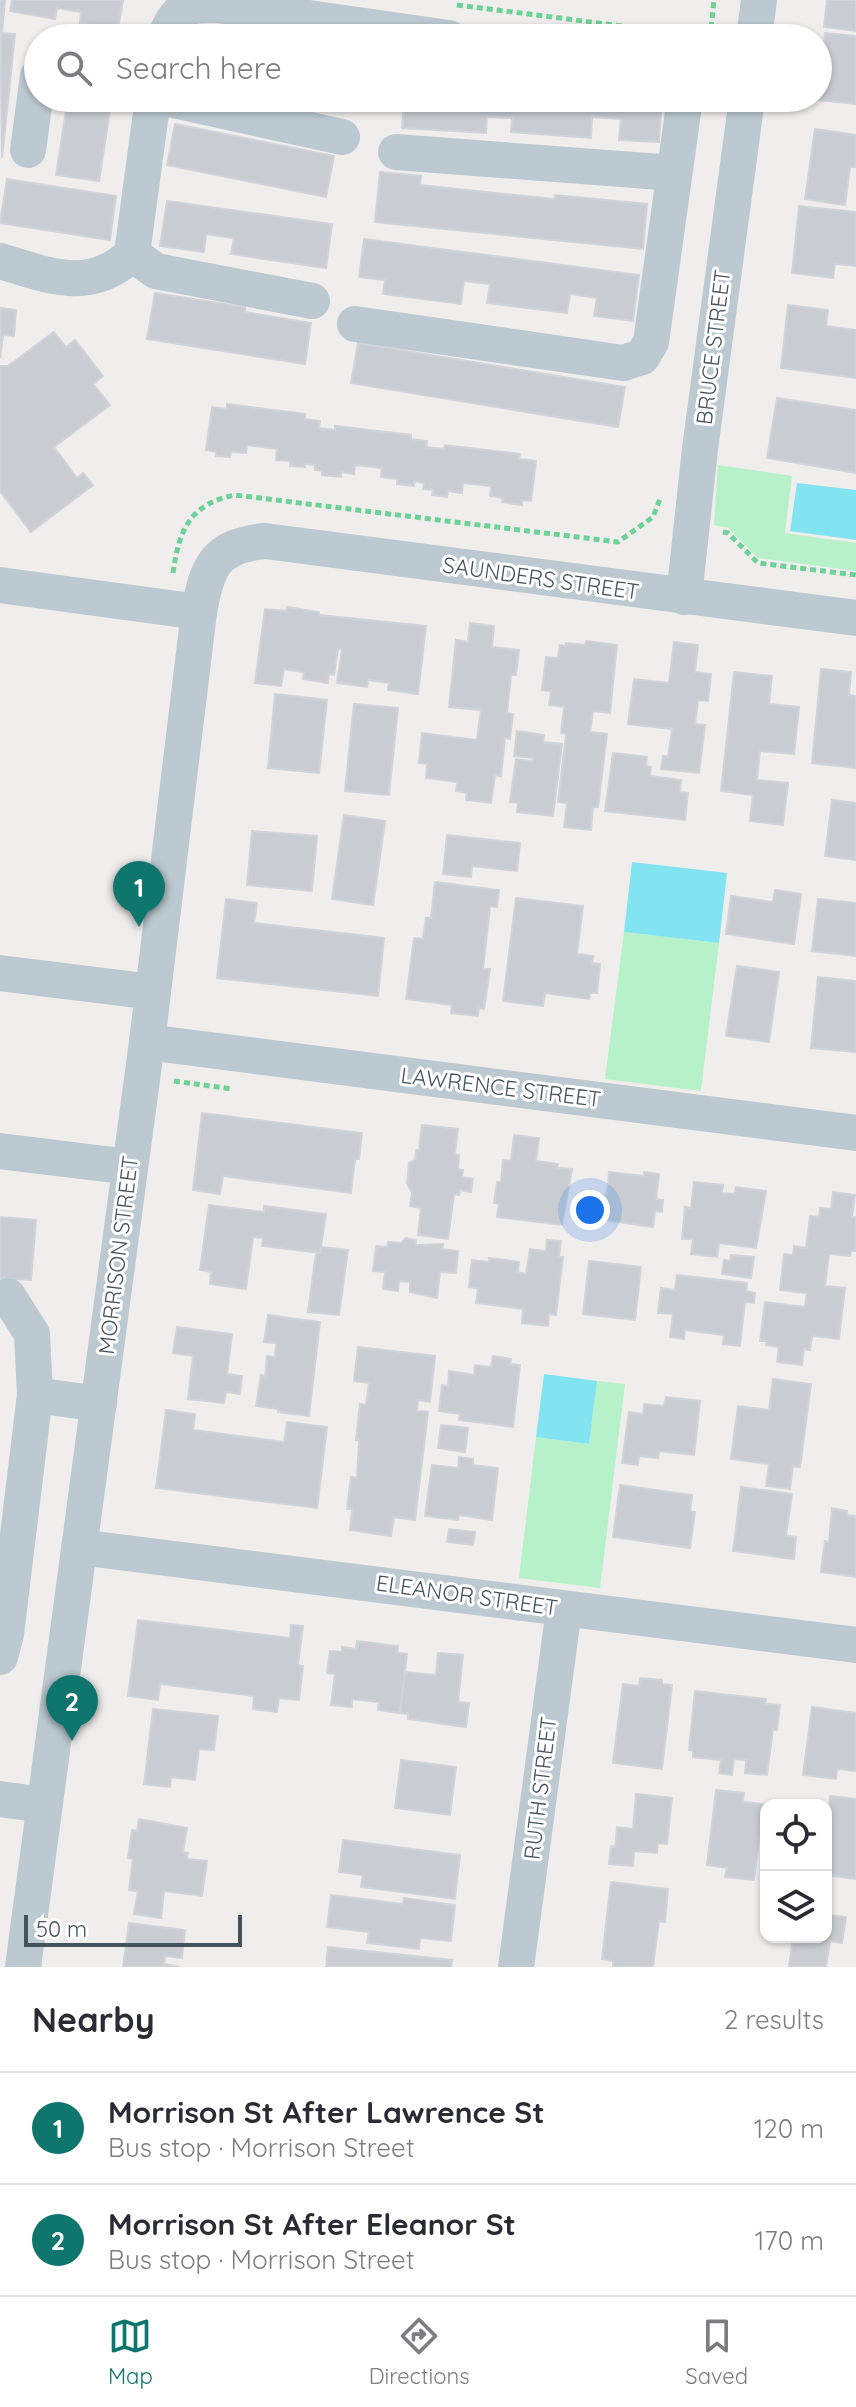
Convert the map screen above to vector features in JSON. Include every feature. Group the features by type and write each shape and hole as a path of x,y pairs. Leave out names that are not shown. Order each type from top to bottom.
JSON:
{"street":[{"path":"756,24 759,0"},
{"path":"171,24 175,15 193,4 450,21"},
{"path":"28,150 33,112"},
{"path":"0,261 85,280 115,270 132,254 151,112"},
{"path":"228,112 342,137"},
{"path":"355,324 623,363 642,357 651,342 683,112"},
{"name":"BRUCE STREET","path":"684,597 700,449 745,112"},
{"path":"396,152 674,173"},
{"path":"132,254 156,271 312,301"},
{"name":"SAUNDERS STREET","path":"228,551 247,543 265,541 856,618"},
{"name":"MORRISON STREET","path":"23,1967 153,992 184,609 207,572 228,551"},
{"path":"0,585 184,609"},
{"path":"0,973 153,992"},
{"name":"LAWRENCE STREET","path":"147,1042 856,1133"},
{"path":"0,1151 130,1167"},
{"path":"0,1657 6,1634 12,1492 35,1395 32,1334 6,1298"},
{"path":"35,1395 99,1404"},
{"name":"ELEANOR STREET","path":"79,1547 856,1645"},
{"name":"RUTH STREET","path":"516,1967 564,1609"},
{"path":"0,1799 44,1805"}],"path":[{"path":"711,24 714,0"},
{"path":"450,21 499,24"},
{"path":"184,609 177,542 193,514 218,498 235,495 618,542 653,517 662,495"},
{"path":"644,524 656,525"},
{"path":"718,532 728,533 758,563 856,575"}],"green space":[{"path":"718,465 792,476 785,533 856,543 856,571 758,558 728,528 714,525"},
{"path":"624,932 719,943 701,1091 605,1079"},
{"path":"597,1381 625,1384 600,1588 519,1578 536,1437 589,1444"}],"water":[{"path":"797,483 856,490 856,540 790,531"},
{"path":"632,862 727,873 719,943 624,932"},
{"path":"544,1374 597,1381 589,1444 536,1437"}],"building":[{"path":"0,0 5,0 2,33 15,34 2,158"},
{"path":"12,0 123,0 119,24 80,23 81,12 57,8 55,19 10,11"},
{"path":"827,0 856,0 856,31 824,24"},
{"path":"832,34 856,36 856,104 832,101"},
{"path":"66,112 110,112 99,181 56,175"},
{"path":"403,112 661,112 659,142 619,140 621,119 592,117 591,138 511,132 512,118 487,117 486,133 402,128"},
{"path":"175,124 334,156 326,197 167,165"},
{"path":"815,129 856,135 856,167 850,167 845,205 805,199"},
{"path":"380,172 421,176 420,185 554,199 555,195 647,204 643,249 375,222"},
{"path":"7,179 116,196 110,240 0,223"},
{"path":"167,201 332,224 326,268 231,254 234,238 206,234 204,252 160,246"},
{"path":"799,206 856,212 856,266 835,264 833,278 792,273"},
{"path":"364,239 639,275 633,321 594,316 597,298 570,294 567,313 487,303 490,284 464,281 461,304 383,294 385,280 359,277"},
{"path":"155,293 245,307 245,312 311,323 305,364 147,339"},
{"path":"788,305 828,310 826,326 856,330 856,378 781,368"},
{"path":"0,308 16,310 14,336 3,335 0,358"},
{"path":"54,332 66,347 75,340 103,376 93,384 110,405 54,447 77,478 83,473 93,485 31,532 0,491 0,366 8,366"},
{"path":"358,343 625,387 618,427 351,383"},
{"path":"777,398 856,410 856,473 767,458"},
{"path":"227,404 305,414 305,419 320,421 319,428 335,430 335,426 411,435 411,439 427,441 426,447 444,449 445,445 520,454 519,459 536,461 531,501 522,500 522,505 502,502 503,498 490,496 491,486 463,483 462,493 448,491 447,497 432,495 433,490 423,489 424,483 415,481 414,486 397,484 397,479 381,477 382,468 355,465 354,474 341,472 341,477 322,475 322,471 315,470 315,465 290,466 290,461 276,460 277,449 247,445 246,453 231,452 230,457 216,456 216,452 206,450 212,407 227,409"},
{"path":"287,607 319,612 319,615 426,626 418,694 388,690 389,683 368,680 367,687 337,683 342,649 338,649 334,675 329,674 328,683 303,679 304,672 284,669 281,686 255,683 265,609 286,611"},
{"path":"470,623 494,626 492,647 519,650 516,675 511,675 507,713 513,714 510,739 505,738 501,776 495,775 491,803 466,800 467,793 456,791 457,782 426,778 427,764 419,763 422,733 477,740 481,710 449,707 456,640 468,642"},
{"path":"586,641 617,645 610,713 593,711 590,732 607,734 598,807 593,807 591,830 564,827 567,803 558,802 566,734 561,733 564,707 549,705 551,691 542,690 546,657 558,658 560,645 585,645"},
{"path":"674,642 698,645 695,672 711,674 708,701 698,700 695,724 705,725 699,773 661,769 663,756 668,757 672,729 628,724 634,679 669,683"},
{"path":"821,669 851,672 849,695 856,696 856,768 812,763"},
{"path":"734,672 772,676 769,704 799,707 794,754 760,751 757,780 788,783 783,825 750,821 753,795 721,791"},
{"path":"275,694 327,700 319,773 268,768"},
{"path":"354,704 398,708 389,795 345,791"},
{"path":"517,731 544,735 543,742 562,744 553,816 517,812 518,803 510,802 516,759 532,761 533,758 514,756"},
{"path":"613,753 647,757 650,776 681,780 680,792 688,793 685,820 605,811"},
{"path":"832,800 856,803 856,860 825,856"},
{"path":"344,815 385,821 373,905 332,899"},
{"path":"252,831 317,836 312,891 247,885"},
{"path":"447,835 520,843 517,871 472,866 471,877 443,874"},
{"path":"435,882 499,890 497,907 490,906 483,969 490,969 484,1009 479,1008 478,1016 451,1013 452,1005 406,999 414,938 423,939 426,918 431,918"},
{"path":"775,890 801,894 794,944 726,934 731,896 773,902"},
{"path":"516,898 583,906 577,954 593,956 592,963 600,964 597,993 590,993 589,999 545,993 543,1006 503,1001"},
{"path":"226,899 257,903 254,923 384,938 378,996 217,978"},
{"path":"818,899 856,903 856,956 812,951"},
{"path":"737,966 779,972 769,1042 726,1036"},
{"path":"818,977 856,981 856,1052 811,1048"},
{"path":"202,1113 362,1133 351,1193 223,1176 220,1194 193,1190"},
{"path":"422,1125 458,1129 455,1154 459,1155 458,1169 463,1170 462,1177 473,1179 471,1192 460,1190 459,1195 454,1194 448,1239 418,1235 421,1208 410,1206 412,1193 407,1183 409,1163 415,1160 416,1150 419,1150"},
{"path":"514,1135 539,1138 536,1161 572,1169 562,1225 497,1217 499,1204 494,1203 497,1182 501,1182 503,1160 511,1161"},
{"path":"609,1172 644,1176 644,1172 659,1174 656,1199 663,1200 662,1212 655,1211 653,1227 604,1220 606,1208 598,1206 600,1194 607,1195"},
{"path":"694,1182 723,1185 722,1193 735,1194 736,1187 766,1191 756,1248 719,1243 717,1257 691,1254 693,1239 682,1239 685,1207 691,1208"},
{"path":"833,1192 855,1195 852,1217 856,1217 856,1251 851,1251 850,1256 829,1254 825,1286 845,1288 839,1339 812,1336 810,1350 804,1349 802,1365 777,1362 779,1347 760,1341 765,1302 805,1307 807,1293 780,1290 784,1254 793,1255 794,1246 806,1248 810,1216 819,1217 820,1208 831,1209"},
{"path":"209,1205 264,1212 264,1206 326,1214 320,1253 262,1246 263,1238 253,1237 246,1289 210,1284 211,1272 200,1270"},
{"path":"0,1217 36,1220 31,1280 0,1278"},
{"path":"406,1238 416,1240 416,1245 443,1244 442,1249 458,1251 456,1273 440,1272 437,1298 410,1292 410,1282 399,1281 398,1291 383,1289 385,1272 373,1271 376,1246 387,1247 388,1242 401,1243"},
{"path":"547,1240 561,1241 559,1257 563,1257 556,1315 549,1314 548,1326 522,1323 523,1309 476,1303 478,1288 469,1287 472,1260 489,1262 489,1258 519,1262 518,1272 526,1274 530,1249 546,1251"},
{"path":"321,1247 348,1250 339,1315 308,1312 316,1253 320,1253"},
{"path":"731,1255 754,1257 751,1278 722,1274 724,1260 730,1261"},
{"path":"589,1261 641,1267 635,1320 583,1314"},
{"path":"677,1275 747,1283 746,1291 755,1293 754,1303 745,1302 740,1346 723,1344 724,1335 685,1330 684,1339 670,1337 673,1314 658,1313 661,1288 675,1290"},
{"path":"268,1315 320,1322 309,1416 256,1406 267,1356 275,1357 276,1343 264,1342"},
{"path":"177,1327 232,1334 227,1374 242,1376 240,1394 226,1392 224,1403 188,1399 193,1356 173,1353"},
{"path":"358,1347 435,1356 430,1402 418,1400 417,1411 428,1412 415,1520 394,1517 391,1536 350,1530 352,1509 347,1509 351,1477 357,1478 359,1440 356,1440 360,1404 366,1405 369,1383 354,1381"},
{"path":"493,1356 511,1359 510,1364 520,1365 513,1427 459,1420 460,1414 439,1411 442,1385 448,1386 449,1371 474,1375 475,1365 491,1367"},
{"path":"773,1379 811,1384 800,1467 793,1466 790,1489 766,1486 769,1464 731,1459 738,1406 769,1410"},
{"path":"666,1397 700,1401 694,1455 659,1451 658,1458 639,1456 638,1465 622,1463 629,1412 643,1414 644,1404 664,1406"},
{"path":"166,1410 195,1414 193,1430 284,1442 287,1422 327,1427 317,1508 156,1488"},
{"path":"441,1425 468,1428 465,1452 438,1448"},
{"path":"459,1457 473,1459 473,1465 498,1468 492,1520 459,1515 458,1520 425,1516 432,1465 458,1468"},
{"path":"620,1485 692,1495 690,1511 695,1512 690,1548 613,1537"},
{"path":"741,1487 792,1494 786,1536 796,1537 794,1559 733,1551"},
{"path":"832,1508 856,1516 856,1577 821,1572 825,1541 829,1542"},
{"path":"449,1529 475,1532 473,1545 447,1542"},
{"path":"138,1620 290,1638 291,1625 303,1626 298,1665 303,1666 299,1700 279,1698 277,1712 253,1709 254,1696 160,1684 158,1700 128,1696"},
{"path":"357,1641 398,1646 397,1653 407,1654 400,1713 378,1710 379,1702 352,1699 352,1707 331,1705 335,1674 327,1673 330,1651 342,1652 342,1647 356,1649"},
{"path":"438,1653 463,1655 458,1702 469,1703 466,1727 408,1719 408,1714 400,1713 405,1672 436,1675"},
{"path":"640,1678 662,1680 662,1684 672,1685 662,1769 613,1763 623,1684 639,1686"},
{"path":"695,1691 766,1699 765,1704 780,1705 777,1730 773,1729 767,1775 745,1773 746,1760 734,1759 732,1775 719,1773 721,1760 693,1757 693,1751 689,1750"},
{"path":"812,1707 856,1713 856,1771 837,1769 836,1779 803,1775"},
{"path":"153,1709 218,1716 214,1750 199,1749 195,1780 171,1777 170,1787 144,1784"},
{"path":"401,1760 456,1767 450,1815 395,1808"},
{"path":"716,1790 744,1793 743,1802 760,1804 754,1880 725,1877 727,1868 707,1865"},
{"path":"636,1794 672,1798 667,1844 658,1843 657,1853 634,1851 633,1866 609,1864 617,1827 633,1829"},
{"path":"830,1796 856,1799 856,1879 832,1876"},
{"path":"139,1819 187,1828 183,1852 188,1853 187,1859 207,1861 202,1896 164,1891 161,1918 134,1914 138,1891 129,1890 133,1859 128,1858 132,1830 137,1831"},
{"path":"343,1840 460,1855 455,1899 361,1887 363,1875 339,1872"},
{"path":"611,1882 668,1889 665,1922 659,1921 653,1967 613,1967 613,1961 602,1959"},
{"path":"331,1895 403,1904 404,1898 455,1905 451,1941 420,1938 419,1949 367,1943 369,1932 327,1927"},
{"path":"832,1915 846,1917 842,1943 832,1941"},
{"path":"129,1923 185,1930 182,1958 165,1956 164,1964 180,1967 123,1967"},
{"path":"792,1943 830,1943 826,1967 789,1967"},
{"path":"328,1947 452,1960 451,1967 326,1967"}],"place":[{"name":"Morrison St After Lawrence St","path":"139,927"},
{"name":"Morrison St After Eleanor St","path":"72,1741"}]}
